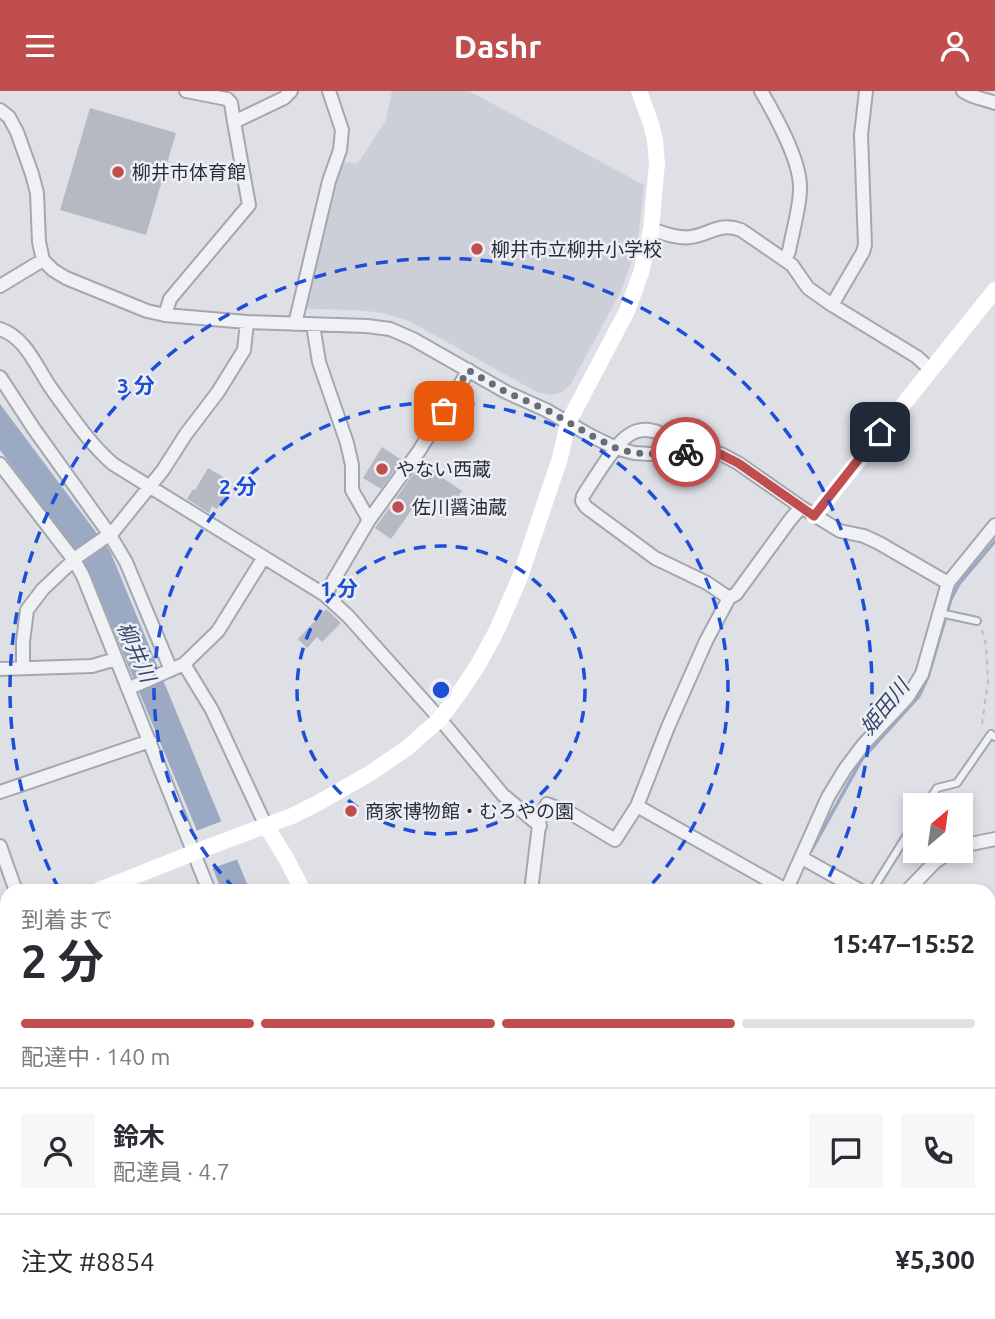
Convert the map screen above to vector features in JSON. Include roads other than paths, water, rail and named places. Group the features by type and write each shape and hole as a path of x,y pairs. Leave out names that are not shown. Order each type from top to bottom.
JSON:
{"street":[{"path":"165,316 170,299 248,205 231,103 227,99 186,91"},
{"path":"234,123 284,98 291,91"},
{"path":"295,324 328,181 340,150 342,130 329,91"},
{"path":"115,884 301,812 369,774 407,748 440,719 478,666 520,577 561,458 568,423 627,310 641,273 651,229 657,163 652,124 639,91"},
{"path":"761,91 782,129 796,167 800,187 789,251 785,260"},
{"path":"832,305 863,252 861,135 866,91"},
{"path":"963,91 995,104"},
{"path":"0,110 9,117 17,132 33,174 43,260 66,278 165,316 390,329 616,448 650,454 720,454 738,463 807,512 840,531 864,536 879,543 948,583"},
{"path":"651,229 691,237 723,227 741,230 792,265 808,288 917,357 930,369"},
{"path":"0,286 43,260"},
{"path":"532,884 540,817 547,804 572,814 615,840 637,806 705,641 729,598 736,594 789,520 807,512 995,290"},
{"path":"23,668 27,610 43,589 76,559 108,536 163,470 244,350 247,321"},
{"path":"313,325 320,362 347,443 352,465 352,490 369,520"},
{"path":"0,329 21,343 95,448 113,464 325,595 348,616 440,719 503,795 540,826"},
{"path":"325,595 369,520 419,451 468,370"},
{"path":"0,377 126,562 167,672"},
{"path":"686,452 678,441 651,429 628,435 616,448 582,501 586,507 655,558 707,583 729,598"},
{"path":"0,464 76,559 198,851 207,884"},
{"path":"789,884 828,797 845,769 863,745 907,698 922,674 948,583 995,525"},
{"path":"130,687 184,664 218,631 264,557"},
{"path":"0,669 92,666 116,659"},
{"path":"184,664 212,710 266,826 299,884"},
{"path":"0,792 150,741"},
{"path":"637,806 775,884"},
{"path":"973,844 995,839"},
{"path":"0,846 14,884"},
{"path":"802,857 849,884"},
{"path":"914,884 933,863"}],"lane":[{"path":"940,613 977,621"},
{"path":"934,793 937,788 957,783 993,736"},
{"path":"876,884 903,841"}],"water":[{"name":"柳井川","path":"0,404 110,551 247,884 219,884 88,569 0,450"}],"waterway":[{"name":"姫田川","path":"811,851 862,759 919,696 928,677 951,599 959,584 995,541"}],"place":[{"name":"柳井市体育館","path":"118,172"},
{"name":"柳井市立柳井小学校","path":"477,249"},
{"name":"やない西蔵","path":"382,469"},
{"name":"佐川醤油蔵","path":"398,507"},
{"name":"商家博物館・むろやの園","path":"351,811"}]}
